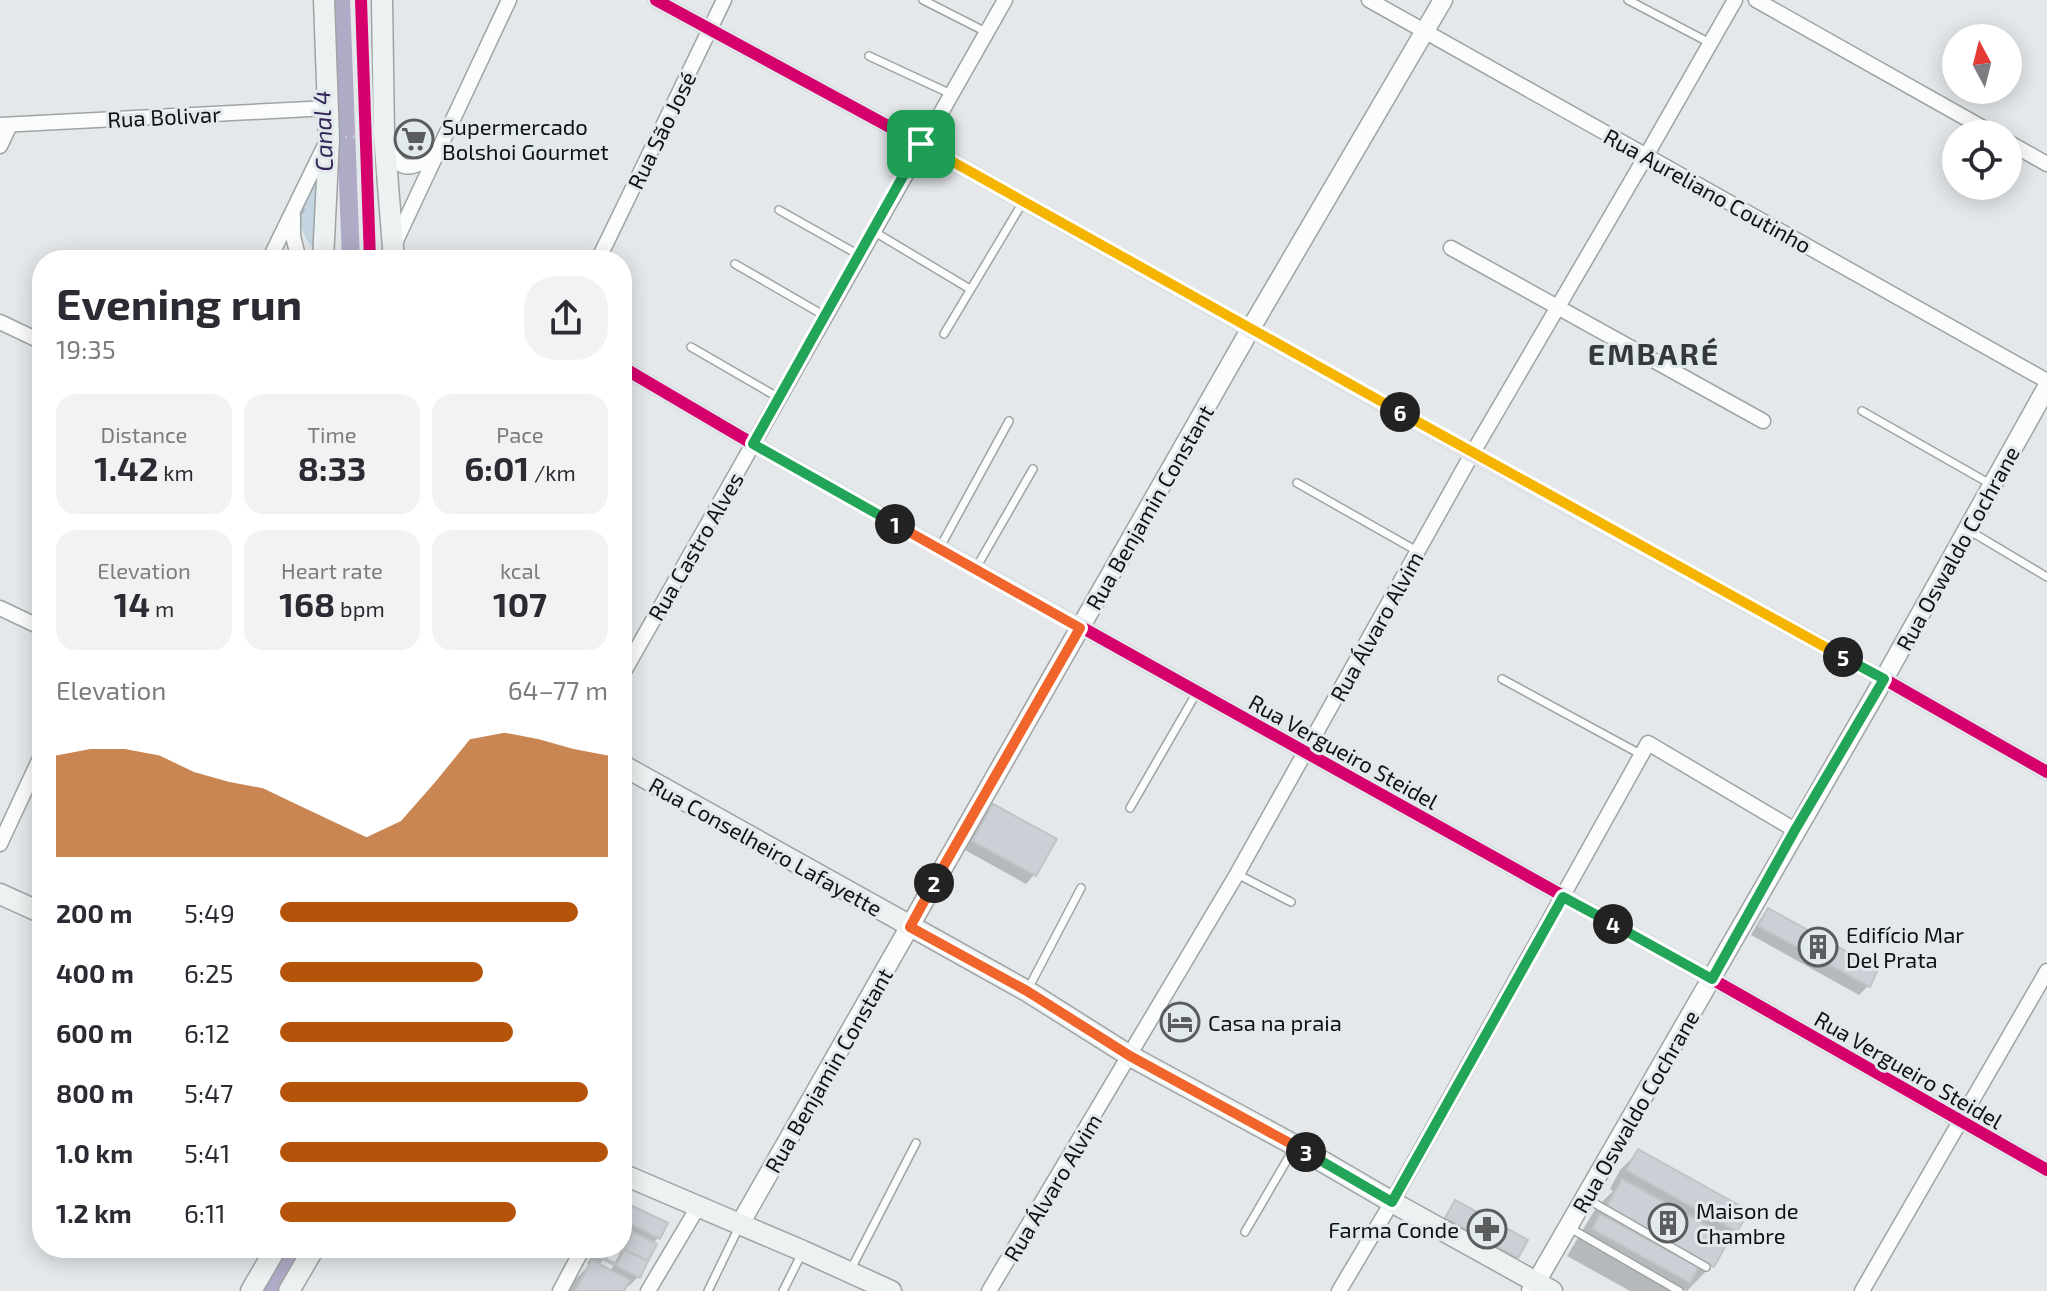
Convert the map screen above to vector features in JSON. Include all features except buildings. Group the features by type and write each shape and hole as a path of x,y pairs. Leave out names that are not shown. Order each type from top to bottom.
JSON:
{"main road":[{"path":"323,250 329,138 324,0"},
{"path":"382,0 372,140 393,250"},
{"name":"Rua Conselheiro Lafayette","path":"632,771 1027,991 1130,1056 1296,1146 1540,1288"},
{"path":"0,894 32,908"},
{"path":"632,1179 891,1291"},
{"path":"251,1291 270,1258"},
{"path":"289,1291 308,1258"}],"street":[{"path":"395,250 509,0"},
{"path":"656,0 921,144 2047,772"},
{"name":"Rua São José","path":"603,250 724,0"},
{"name":"Rua Castro Alves","path":"632,657 1005,0"},
{"name":"Rua Aureliano Coutinho","path":"1369,0 2047,381"},
{"name":"Rua Benjamin Constant","path":"740,1224 1251,328 1443,0"},
{"name":"Rua Álvaro Alvim","path":"989,1291 1237,874 1472,454 1735,0"},
{"path":"1756,0 1969,120"},
{"name":"Rua Bolivar","path":"5,125 329,108"},
{"path":"0,146 5,125"},
{"path":"274,250 329,138"},
{"path":"372,140 397,163 407,167 415,167 436,155"},
{"path":"2022,150 2047,164"},
{"path":"293,212 296,250"},
{"path":"1451,248 1763,421"},
{"path":"0,322 32,337"},
{"name":"Rua Vergueiro Steidel","path":"632,373 939,549 1712,979 2047,1170"},
{"name":"Rua Oswaldo Cochrane","path":"1540,1288 1568,1227 1884,679 2047,387"},
{"path":"0,608 32,623"},
{"path":"1339,1291 1392,1202 1648,743 1795,830"},
{"path":"0,844 32,775"},
{"path":"1862,1291 2047,971"},
{"path":"648,1291 698,1207"},
{"path":"560,1291 578,1258"}],"lane":[{"path":"923,0 986,32"},
{"path":"1628,0 1710,43"},
{"path":"869,56 951,94"},
{"path":"944,334 1023,201"},
{"path":"779,210 859,255"},
{"path":"873,231 970,289"},
{"path":"735,264 825,316"},
{"path":"691,347 779,398"},
{"path":"1862,411 1992,485"},
{"path":"939,549 1009,421"},
{"path":"975,569 1033,469"},
{"path":"1297,483 1418,551"},
{"path":"1967,530 2047,577"},
{"path":"1502,679 1642,755"},
{"path":"1130,808 1197,692"},
{"path":"1237,874 1291,902"},
{"path":"1027,991 1081,888"},
{"path":"849,1273 916,1143"},
{"path":"1245,1232 1296,1146"},
{"path":"1585,1198 1706,1267"},
{"path":"708,1291 740,1224"},
{"path":"1568,1227 1679,1291"},
{"path":"783,1291 803,1251"}],"path":[{"path":"329,138 372,140 366,121"}],"green space":[{"path":"322,160 322,250 315,250 303,233 300,222 304,200"}],"waterway":[{"name":"Canal 4","path":"341,0 351,250"},
{"name":"Canal 4","path":"271,1291 290,1258"}],"cycle path":[{"path":"361,0 370,250"},
{"path":"656,0 921,144 2047,772"},
{"path":"632,373 753,444 1712,979 2047,1170"}],"place":[{"name":"Supermercado Bolshoi Gourmet","path":"414,139"},
{"name":"Edifício Mar Del Prata","path":"1818,947"},
{"name":"Casa na praia","path":"1180,1022"},
{"name":"Maison de Chambre","path":"1668,1223"},
{"name":"Farma Conde","path":"1487,1229"}],"district":[{"name":"EMBARÉ","path":"1654,353"}],"route":[{"path":"921,144 1472,454 1884,679 1712,979 1563,897 1392,1202 1130,1056 1027,991 910,927 1080,628 753,444 921,144"}]}
